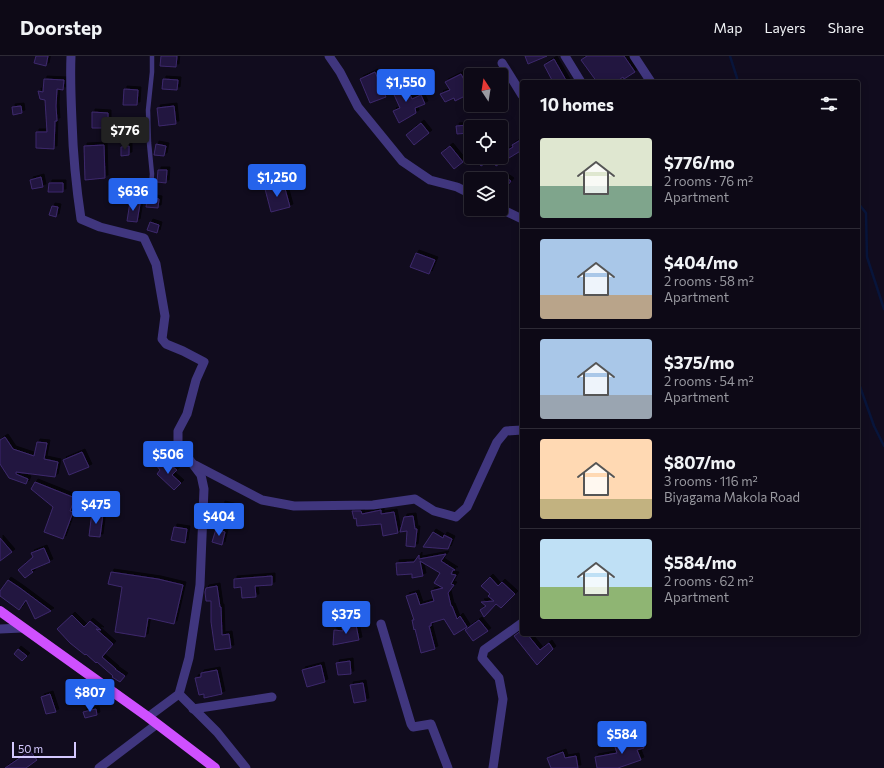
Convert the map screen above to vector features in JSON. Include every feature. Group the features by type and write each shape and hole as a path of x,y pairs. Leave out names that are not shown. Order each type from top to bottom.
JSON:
{"main road":[{"path":"0,611 148,717 215,768"}],"street":[{"path":"71,56 70,78 73,150 76,189 81,218 100,226 144,238 156,264 165,316 162,339 166,344 204,362 196,380 187,414 178,431 178,448 201,475 204,489 200,585 189,658 179,694 148,717"},
{"path":"329,56 340,72 358,108 402,161 430,180 457,187 464,190"},
{"path":"565,56 580,80"},
{"path":"634,56 650,80"},
{"path":"502,63 520,92"},
{"path":"508,212 520,218"},
{"path":"192,463 262,500 294,506 373,505 415,499 434,510 456,517 467,507 497,442 506,431 520,430"},
{"path":"381,624 411,724 416,728 431,724 448,768"},
{"path":"493,768 503,699 499,678 482,658 482,654 484,650 520,624"},
{"path":"0,629 22,628"},
{"path":"179,694 217,732 246,768"},
{"path":"193,709 272,697"},
{"path":"99,768 157,724"}],"lane":[{"path":"150,198 152,174 148,110 152,56"}],"building":[{"path":"36,56 48,56 46,66 34,63"},
{"path":"161,56 177,56 176,67 160,66"},
{"path":"525,56 547,56 528,64"},
{"path":"587,56 624,56 635,72 624,79 623,77 619,80 596,80 581,60"},
{"path":"554,59 566,80 552,80 544,65"},
{"path":"375,72 386,97 370,103 360,79"},
{"path":"461,74 464,80 464,96 455,101 454,98 445,102 440,94 450,90 445,82"},
{"path":"44,79 64,80 63,90 57,89 57,121 55,121 54,149 36,148 36,132 47,132 45,100 40,99 38,91 43,92"},
{"path":"163,79 178,80 177,90 162,89"},
{"path":"404,82 412,99 421,95 425,104 415,108 416,113 399,123 393,111 400,108 391,88"},
{"path":"124,89 138,90 137,105 123,105"},
{"path":"21,106 22,113 13,115 12,107"},
{"path":"174,106 176,124 159,126 157,108"},
{"path":"92,112 108,113 108,128 92,128"},
{"path":"421,123 429,133 414,145 406,135"},
{"path":"464,125 464,133 457,134 456,126"},
{"path":"520,140 520,151 508,159 508,150 513,147 512,145"},
{"path":"156,144 166,146 164,156 154,155"},
{"path":"104,145 105,178 85,180 84,146"},
{"path":"129,146 129,155 121,156 121,147"},
{"path":"450,146 463,162 454,169 441,153"},
{"path":"158,170 167,170 166,183 157,182"},
{"path":"41,177 43,187 32,189 30,180"},
{"path":"49,183 63,183 63,192 48,192"},
{"path":"284,185 290,207 271,212 265,189"},
{"path":"154,198 159,199 158,208 146,207 147,200 151,202"},
{"path":"130,202 140,204 137,222 127,221"},
{"path":"52,206 58,207 56,217 49,215"},
{"path":"150,222 159,225 157,233 147,230"},
{"path":"416,253 435,260 429,274 410,267"},
{"path":"5,437 13,449 34,456 37,442 47,443 44,459 58,462 55,477 16,472 16,474 28,479 26,484 9,478 0,464 0,440"},
{"path":"82,452 89,467 69,475 63,460"},
{"path":"160,460 167,466 169,464 177,470 172,475 181,483 174,490 157,474 160,470 156,465"},
{"path":"35,482 75,498 70,511 73,512 63,539 44,532 53,507 31,489"},
{"path":"222,504 235,507 233,518 220,515"},
{"path":"381,510 381,514 394,512 398,533 383,536 381,524 357,526 356,518 354,519 352,511 361,511 362,514"},
{"path":"92,512 103,514 100,537 89,536"},
{"path":"413,516 415,529 417,529 415,547 406,546 407,531 400,532 404,517"},
{"path":"174,527 187,529 185,543 171,540"},
{"path":"216,529 225,532 222,545 212,542"},
{"path":"433,532 443,538 444,535 452,539 448,549 423,547"},
{"path":"0,538 12,552 0,561"},
{"path":"44,548 50,562 31,570 33,572 25,578 18,570 33,557 31,553"},
{"path":"446,554 441,561 455,570 453,570 451,574 456,575 451,584 454,585 448,593 451,606 457,619 460,616 467,627 454,635 444,619 431,623 431,626 429,626 435,649 421,653 415,629 414,630 412,620 414,620 406,596 416,593 420,605 434,601 431,591 443,588 434,583 440,573 420,561 423,576 412,578 412,574 397,575 396,563 414,562 419,555 419,559"},
{"path":"111,572 158,579 183,585 174,624 148,618 145,637 115,632 122,587 108,584"},
{"path":"272,576 272,585 255,586 256,597 242,598 241,587 234,588 234,579"},
{"path":"490,577 498,586 502,582 515,594 501,608 496,604 484,617 480,610 486,606 481,602 494,601 488,596 490,594 481,586"},
{"path":"8,580 51,611 35,619 26,600 19,610 0,596 0,591"},
{"path":"217,586 221,607 222,635 229,634 231,648 215,650 211,622 211,601 206,601 205,592 206,588"},
{"path":"72,615 84,627 90,621 101,630 96,629 113,644 102,657 125,676 120,682 112,677 113,676 97,662 96,663 70,643 57,629"},
{"path":"479,620 488,631 473,641 465,630"},
{"path":"356,625 359,640 333,645 334,630 343,631 342,628"},
{"path":"520,632 520,636 529,636 540,650 549,643 553,649 537,665 514,636"},
{"path":"18,649 27,656 22,661 14,654"},
{"path":"350,661 351,674 338,675 336,663"},
{"path":"321,665 325,682 307,687 302,670"},
{"path":"217,670 222,694 204,698 204,694 199,695 195,678 201,677 201,673"},
{"path":"363,683 366,701 354,703 350,685"},
{"path":"50,694 56,712 46,714 41,697"},
{"path":"96,709 97,715 85,718 83,712"},
{"path":"639,736 644,748 637,750 641,760 618,768 597,768 595,757 617,753 614,744"},
{"path":"30,751 37,760 26,768 5,768"},
{"path":"563,752 565,758 576,756 578,768 551,768 547,758"}],"waterway":[{"path":"730,56 737,80"},
{"path":"860,206 866,213 867,257 884,309"},
{"path":"860,387 874,426 884,446"}]}
